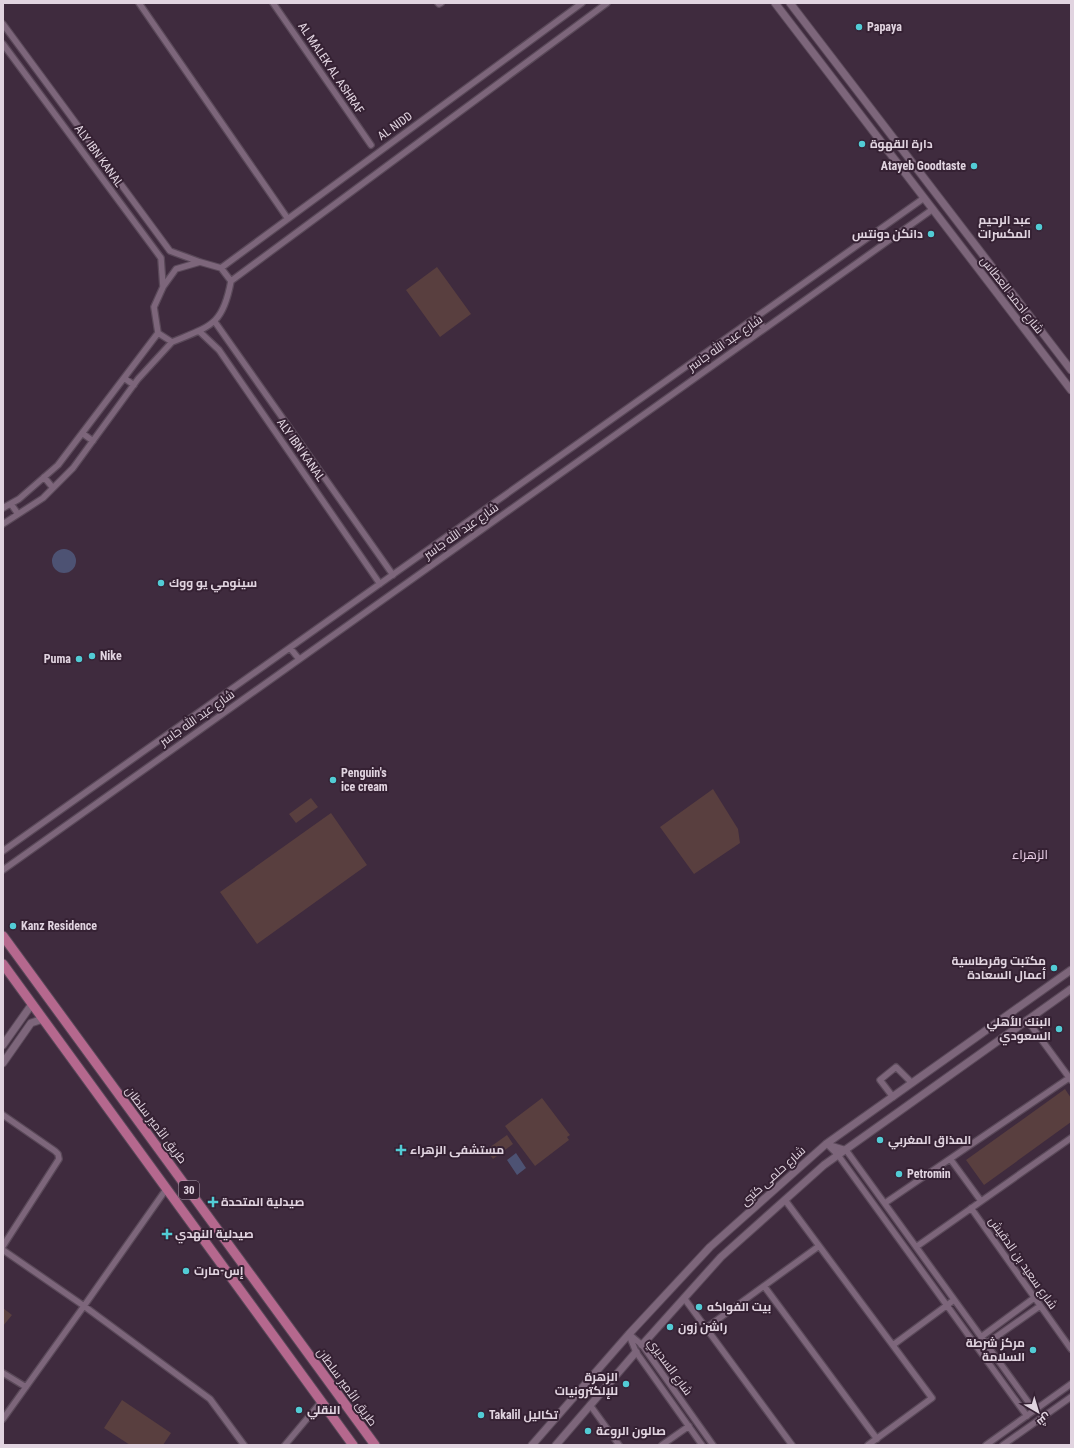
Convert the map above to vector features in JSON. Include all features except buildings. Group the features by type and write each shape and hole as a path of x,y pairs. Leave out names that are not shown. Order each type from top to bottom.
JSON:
{"main road":[{"name":"طريق الأمير سلطان","path":"3,936 375,1445"},
{"name":"30","path":"3,964 353,1445"},
{"path":"264,1321 277,1311"}],"street":[{"path":"139,3 288,219"},
{"name":"AL MALEK AL ASHRAF","path":"274,3 371,145"},
{"name":"AL NIDD","path":"221,268 582,3"},
{"path":"3,524 43,498 73,468 134,385 172,342 200,331 215,322 227,304 231,281 607,3"},
{"name":"شارع احمد العطاس","path":"774,3 1071,390"},
{"name":"شارع احمد العطاس","path":"790,3 1071,370"},
{"path":"3,24 170,251 221,268 231,281"},
{"name":"ALY IBN KANAL","path":"3,44 161,258 164,287"},
{"path":"109,188 119,182"},
{"name":"شارع عبد الله جاسر","path":"3,851 924,198"},
{"name":"شارع عبد الله جاسر","path":"3,870 932,209"},
{"path":"3,508 11,504 58,465 158,333 154,307 164,287 176,270 200,262"},
{"path":"757,317 764,329"},
{"path":"215,322 393,575"},
{"name":"ALY IBN KANAL","path":"200,331 219,350 380,584"},
{"path":"158,333 172,342"},
{"path":"124,378 134,385"},
{"path":"82,433 93,441"},
{"path":"44,477 53,488"},
{"path":"11,504 18,514"},
{"path":"290,648 299,659"},
{"name":"شارع حلمى كتبى","path":"532,1445 629,1334 710,1247 826,1144 1071,970"},
{"path":"556,1445 642,1345 721,1257 785,1200 838,1155 1071,989"},
{"path":"3,1045 32,1004"},
{"path":"3,1063 31,1023 43,1019"},
{"path":"885,1204 1070,1080 1027,1020"},
{"path":"893,1097 880,1080 896,1067 912,1084"},
{"path":"3,1115 55,1151 58,1154 59,1159 3,1246"},
{"path":"916,1247 1071,1138"},
{"path":"826,1144 846,1150 1034,1410"},
{"path":"826,1144 838,1155 1027,1416"},
{"path":"951,1160 981,1201"},
{"path":"3,1419 167,1188"},
{"path":"785,1200 932,1398 868,1445"},
{"name":"شارع سعيد بن الدقيش","path":"971,1208 1071,1349"},
{"path":"706,1328 819,1246"},
{"path":"3,1250 84,1306 210,1399 244,1445"},
{"path":"764,1286 877,1439"},
{"path":"684,1298 792,1445"},
{"path":"981,1337 1034,1298"},
{"path":"893,1345 954,1300"},
{"path":"986,1344 1040,1306"},
{"name":"شارع السديري","path":"629,1334 642,1345 713,1445"},
{"name":"شارع السديري","path":"629,1334 636,1352 702,1445"},
{"path":"3,1373 26,1387"},
{"path":"986,1445 1071,1384"},
{"path":"1003,1445 1071,1397"},
{"path":"285,1445 321,1402"},
{"path":"590,1405 619,1445"},
{"path":"662,1445 689,1426"}],"shaded area":[{"path":"437,267 471,314 440,337 406,290"},
{"path":"713,789 738,829 740,843 694,874 660,827"},
{"path":"311,798 318,807 296,823 289,814"},
{"path":"331,813 367,865 257,944 220,892"},
{"path":"1065,1089 1071,1098 1071,1122 984,1185 966,1160"},
{"path":"542,1098 570,1135 567,1137 569,1140 535,1166 505,1126"},
{"path":"507,1135 513,1144 493,1159 486,1150"},
{"path":"3,1308 12,1315 3,1326"},
{"path":"122,1400 171,1433 163,1445 130,1445 104,1428"}],"water":[{"path":"64,549 69,550 75,556 75,566 69,572 64,573 59,572 53,566 52,561 53,556 59,550"},
{"path":"516,1153 526,1168 517,1175 507,1160"}],"place":[{"name":"Papaya","path":"859,27"},
{"name":"دارة القهوة","path":"862,144"},
{"name":"Atayeb Goodtaste","path":"974,166"},
{"name":"عبد الرحيم المكسرات","path":"1039,227"},
{"name":"دانكن دونتس","path":"931,234"},
{"name":"سينومي يو ووك","path":"161,583"},
{"name":"Nike","path":"92,656"},
{"name":"Puma","path":"79,659"},
{"name":"Penguin's ice cream","path":"333,780"},
{"name":"Kanz Residence","path":"13,926"},
{"name":"مكتبت وقرطاسية أعمال السعادة","path":"1054,968"},
{"name":"البنك الأهلي السعودي","path":"1059,1029"},
{"name":"المذاق المغربي","path":"880,1140"},
{"name":"مستشفى الزهراء","path":"401,1150"},
{"name":"Petromin","path":"899,1174"},
{"name":"صيدلية المتحدة","path":"213,1202"},
{"name":"صيدلية النهدي","path":"167,1234"},
{"name":"إس-مارت","path":"186,1271"},
{"name":"بيت الفواكه","path":"699,1307"},
{"name":"راشن زون","path":"670,1327"},
{"name":"مركز شرطة السلامة","path":"1033,1350"},
{"name":"الزهرة للإلكترونيات","path":"626,1384"},
{"name":"النقلي","path":"299,1410"},
{"name":"Takalil تكاليل","path":"481,1415"},
{"name":"صالون الروعة","path":"588,1431"}],"district":[{"name":"الزهراء","path":"1030,854"}]}
